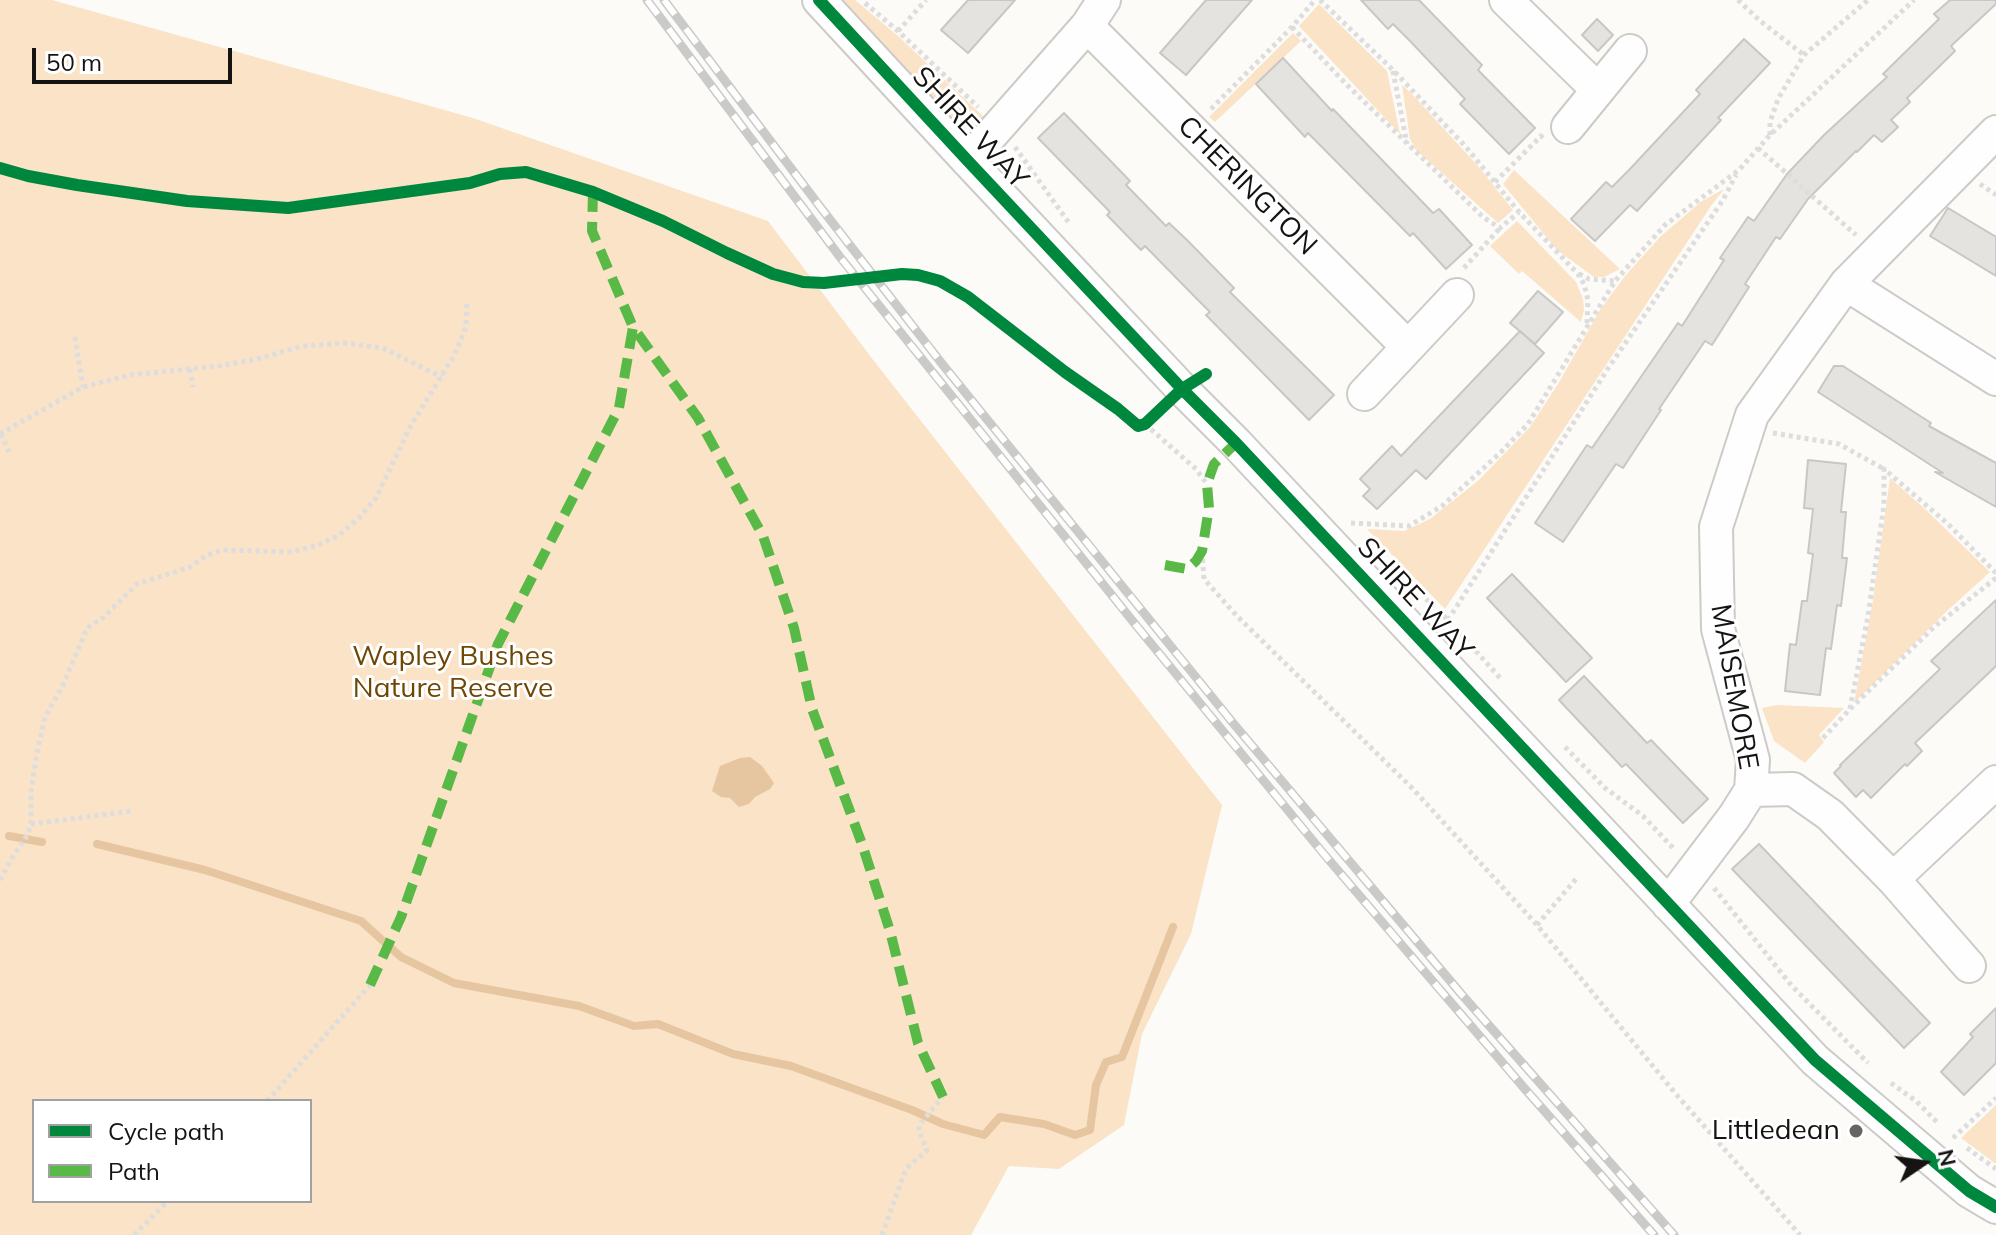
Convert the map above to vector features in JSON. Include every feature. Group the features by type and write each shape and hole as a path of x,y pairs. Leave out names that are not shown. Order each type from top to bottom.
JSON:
{"street":[{"name":"SHIRE WAY","path":"819,0 1815,1060 1969,1191 1996,1207"},
{"path":"1506,0 1597,89"},
{"name":"CHERINGTON","path":"968,161 1095,13 1190,129 1408,347"},
{"path":"1560,136 1630,51"},
{"name":"MAISEMORE","path":"1668,904 1751,790 1753,760 1718,629 1716,527 1752,415 1846,284 1996,132"},
{"path":"1846,284 1996,379"},
{"path":"1364,394 1457,295"},
{"path":"1893,879 1996,782"},
{"name":"MAISEMORE","path":"1751,790 1793,789 1830,815 1893,879 1969,966"}],"path":[{"path":"861,0 898,31 998,127"},
{"path":"898,31 926,0"},
{"path":"1190,129 1318,0 1393,70 1578,274 1588,300 1587,325"},
{"path":"1738,0 1804,55"},
{"path":"1770,135 1770,122 1778,99 1804,55 1868,0"},
{"path":"1357,534 1346,523 1409,526 1422,519 1442,506 1500,453 1528,424 1615,281 1665,225 1739,170 1770,135 1914,0"},
{"path":"1292,27 1407,145 1483,217 1500,228"},
{"path":"1393,70 1407,145"},
{"path":"1495,182 1541,136 1560,136"},
{"path":"1758,148 1877,253"},
{"path":"1448,620 1609,367 1723,200 1739,170"},
{"path":"1457,295 1448,286 1500,228 1519,212"},
{"path":"1578,274 1589,279 1615,281"},
{"path":"0,880 28,834 31,792 45,717 63,685 87,628 103,618 137,584 190,567 207,555 223,550 290,552 338,536 376,498 410,427 455,354 466,327 467,300"},
{"path":"75,337 83,387"},
{"path":"9,452 1,434 83,387 130,375 257,359 303,346 345,343 382,348 442,377"},
{"path":"190,369 193,387"},
{"path":"1128,417 1138,426 1145,424 1182,389"},
{"path":"1145,424 1196,469 1207,484"},
{"path":"1748,427 1839,444 1884,469 1948,524 1996,575 1934,627 1823,738"},
{"path":"1850,709 1868,616 1884,505 1884,469"},
{"path":"1202,551 1204,579 1236,615 1413,789 1537,925 1675,1093 1800,1235"},
{"path":"1425,599 1501,679"},
{"path":"1564,746 1605,788 1643,816 1681,856"},
{"path":"31,824 132,811"},
{"path":"1537,925 1576,879"},
{"path":"1708,881 1791,985 1871,1066"},
{"path":"269,1099 370,985"},
{"path":"1880,1076 1916,1101 1953,1138 1996,1169"},
{"path":"1953,1138 1996,1098"},
{"path":"882,1235 906,1169 927,1150 919,1125 942,1099"},
{"path":"134,1235 166,1203"}],"green space":[{"name":"Wapley Bushes Nature Reserve","path":"0,0 52,0 473,118 768,221 1222,805 1191,934 1142,1034 1124,1125 1059,1169 1009,1166 971,1235 0,1235"},
{"path":"840,0 855,0 986,119 968,125 953,119"},
{"path":"1319,4 1387,71 1400,134 1299,26"},
{"path":"1293,33 1301,41 1215,122 1209,117"},
{"path":"1402,85 1478,166 1513,210 1498,223 1416,150 1410,139"},
{"path":"1514,170 1620,269 1604,277 1594,277 1557,250 1503,184"},
{"path":"1724,189 1445,609 1367,529 1404,531 1430,519 1479,480 1530,427 1600,310 1625,276 1661,236 1702,201"},
{"path":"1517,221 1576,282 1583,299 1581,322 1522,271 1519,274 1490,246"},
{"path":"1890,478 1990,572 1856,701 1873,600"},
{"path":"1777,705 1844,708 1819,735 1824,742 1805,763 1774,741 1762,708"},
{"path":"1996,1105 1996,1164 1961,1138"}],"shaded area":[{"path":"750,757 762,766 774,783 749,804 739,807 730,798 712,791 720,766"}],"building":[{"path":"968,0 1015,0 968,53 941,30"},
{"path":"1206,0 1252,0 1186,75 1160,53"},
{"path":"1361,0 1419,0 1482,65 1478,70 1535,128 1509,154 1460,104 1465,99 1410,41 1393,24 1388,29"},
{"path":"1950,0 1996,0 1996,4 1951,46 1955,51 1907,98 1910,102 1891,120 1898,127 1882,142 1874,135 1856,151 1808,199 1780,239 1776,237 1745,284 1749,287 1712,345 1705,341 1623,468 1616,464 1563,542 1535,523 1587,445 1592,448 1678,323 1682,326 1724,260 1720,258 1748,217 1754,221 1787,174 1887,77 1883,74 1939,19 1934,14"},
{"path":"1597,19 1613,35 1598,51 1582,35"},
{"path":"1744,39 1770,63 1637,211 1630,205 1595,241 1571,219 1606,182 1612,187 1629,170 1700,94 1696,90"},
{"path":"1283,58 1433,213 1439,209 1472,245 1446,269 1413,233 1410,236 1308,133 1305,137 1256,84"},
{"path":"1064,113 1130,181 1126,185 1166,226 1169,223 1187,240 1234,288 1230,292 1334,395 1309,420 1206,315 1210,312 1145,246 1141,250 1107,215 1110,212 1038,138"},
{"path":"1948,208 1996,237 1996,276 1930,236"},
{"path":"1538,291 1563,312 1535,344 1510,323"},
{"path":"1520,331 1544,353 1426,479 1416,470 1377,509 1363,496 1370,489 1360,479 1392,446 1401,456"},
{"path":"1834,366 1843,366 1931,423 1929,426 1996,463 1996,507 1935,472 1943,473 1818,392"},
{"path":"1808,460 1846,464 1841,512 1846,512 1842,558 1847,558 1841,606 1837,605 1831,649 1826,648 1820,695 1785,691 1790,644 1796,645 1802,601 1807,601 1813,554 1808,553 1813,509 1804,508"},
{"path":"1512,574 1592,658 1566,682 1487,598"},
{"path":"1996,600 1996,666 1915,743 1922,751 1907,766 1905,764 1871,798 1863,790 1856,797 1834,773 1940,669 1931,661"},
{"path":"1584,676 1647,743 1651,740 1708,799 1683,823 1626,764 1622,767 1559,700"},
{"path":"1759,844 1930,1023 1904,1048 1732,869"},
{"path":"1996,1008 1996,1063 1964,1095 1941,1072 1973,1037 1970,1034"}],"waterway":[{"path":"9,836 42,842"},
{"path":"97,844 205,870 361,921 401,957 454,983 579,1006 634,1026 658,1024 733,1054 791,1066 943,1124 984,1135 1000,1117 1044,1124 1075,1135 1090,1130 1096,1085 1106,1062 1122,1057 1173,927"}],"railway":[{"path":"647,0 840,257 1135,624 1323,853 1654,1235"},
{"path":"664,0 943,365 1233,723 1463,996 1674,1235"}],"marked path":[{"path":"593,192 592,231 633,327"},
{"path":"370,985 401,917 498,644 619,408 633,327 698,418 763,536 794,628 812,709 862,844 890,931 918,1043 943,1097"},
{"path":"1165,565 1187,569 1202,551 1209,508 1207,484 1214,464 1236,443"}],"cycle path":[{"path":"819,0 1815,1060 1969,1191 1996,1207"},
{"path":"0,168 77,185 187,201 288,208 470,183 500,174 526,172 593,192 663,221 773,274 803,282 824,283 902,274 940,281 968,297 1138,426 1145,424 1182,389 1206,374"}],"place":[{"name":"Littledean","path":"1856,1131"}]}
